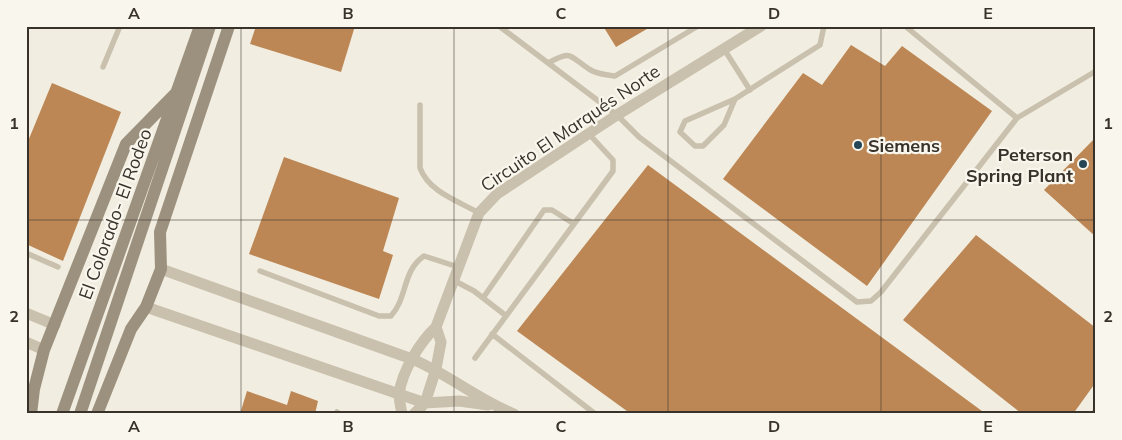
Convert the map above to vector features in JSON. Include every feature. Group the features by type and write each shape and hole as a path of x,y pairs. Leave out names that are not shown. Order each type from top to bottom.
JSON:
{"main road":[{"name":"El Colorado- El Rodeo","path":"62,414 200,26"},
{"name":"El Colorado- El Rodeo","path":"80,414 210,26"},
{"path":"97,414 131,329 146,307 161,269 160,232 229,26"},
{"path":"31,414 34,389 44,350 126,144 178,90"}],"street":[{"name":"Circuito El Marqués Norte","path":"402,414 399,394 412,359 424,338 436,327 479,213 497,194 754,28"},
{"path":"161,269 412,359 436,370 492,405 514,414"},
{"path":"146,307 424,403 459,401 492,405"},
{"path":"26,313 55,325"},
{"name":"Circuito El Marqués Norte","path":"414,414 424,403 436,370 441,342 436,327"},
{"path":"26,342 44,350"}],"lane":[{"path":"103,67 120,26"},
{"path":"499,26 617,115 639,137 857,302 871,300 881,292 1017,118 1096,71"},
{"path":"548,62 564,54 570,54 590,70 615,76 698,26"},
{"path":"735,99 724,125 703,146 695,146 680,132 685,121 735,99 820,45 824,26"},
{"path":"905,26 1017,118"},
{"path":"724,49 750,90"},
{"path":"420,105 420,168 424,178 433,188 479,213"},
{"path":"476,358 505,315 614,171 615,165 588,134"},
{"path":"483,298 544,210 552,210 574,224"},
{"path":"26,253 58,267"},
{"path":"260,271 379,316 391,316 397,309 414,263 424,256 458,267"},
{"path":"453,280 483,298 505,315"},
{"path":"492,334 594,413"},
{"path":"1092,414 1096,410"}],"building":[{"path":"256,26 355,26 341,72 250,44"},
{"path":"603,26 652,26 616,47"},
{"name":"Siemens","path":"851,45 885,66 902,46 992,111 867,286 723,179 803,73 822,85"},
{"path":"52,83 121,112 63,261 26,244 26,146"},
{"name":"Peterson Spring Plant","path":"1096,137 1096,237 1044,190"},
{"path":"284,157 399,198 383,251 393,255 379,299 249,254"},
{"path":"648,165 986,414 631,414 517,331"},
{"path":"976,235 1096,328 1096,382 1073,414 1022,414 903,320"},
{"path":"247,391 287,405 291,391 318,401 315,414 240,414"}],"place":[{"name":"Siemens","path":"858,145"},
{"name":"Peterson Spring Plant","path":"1083,164"}]}
